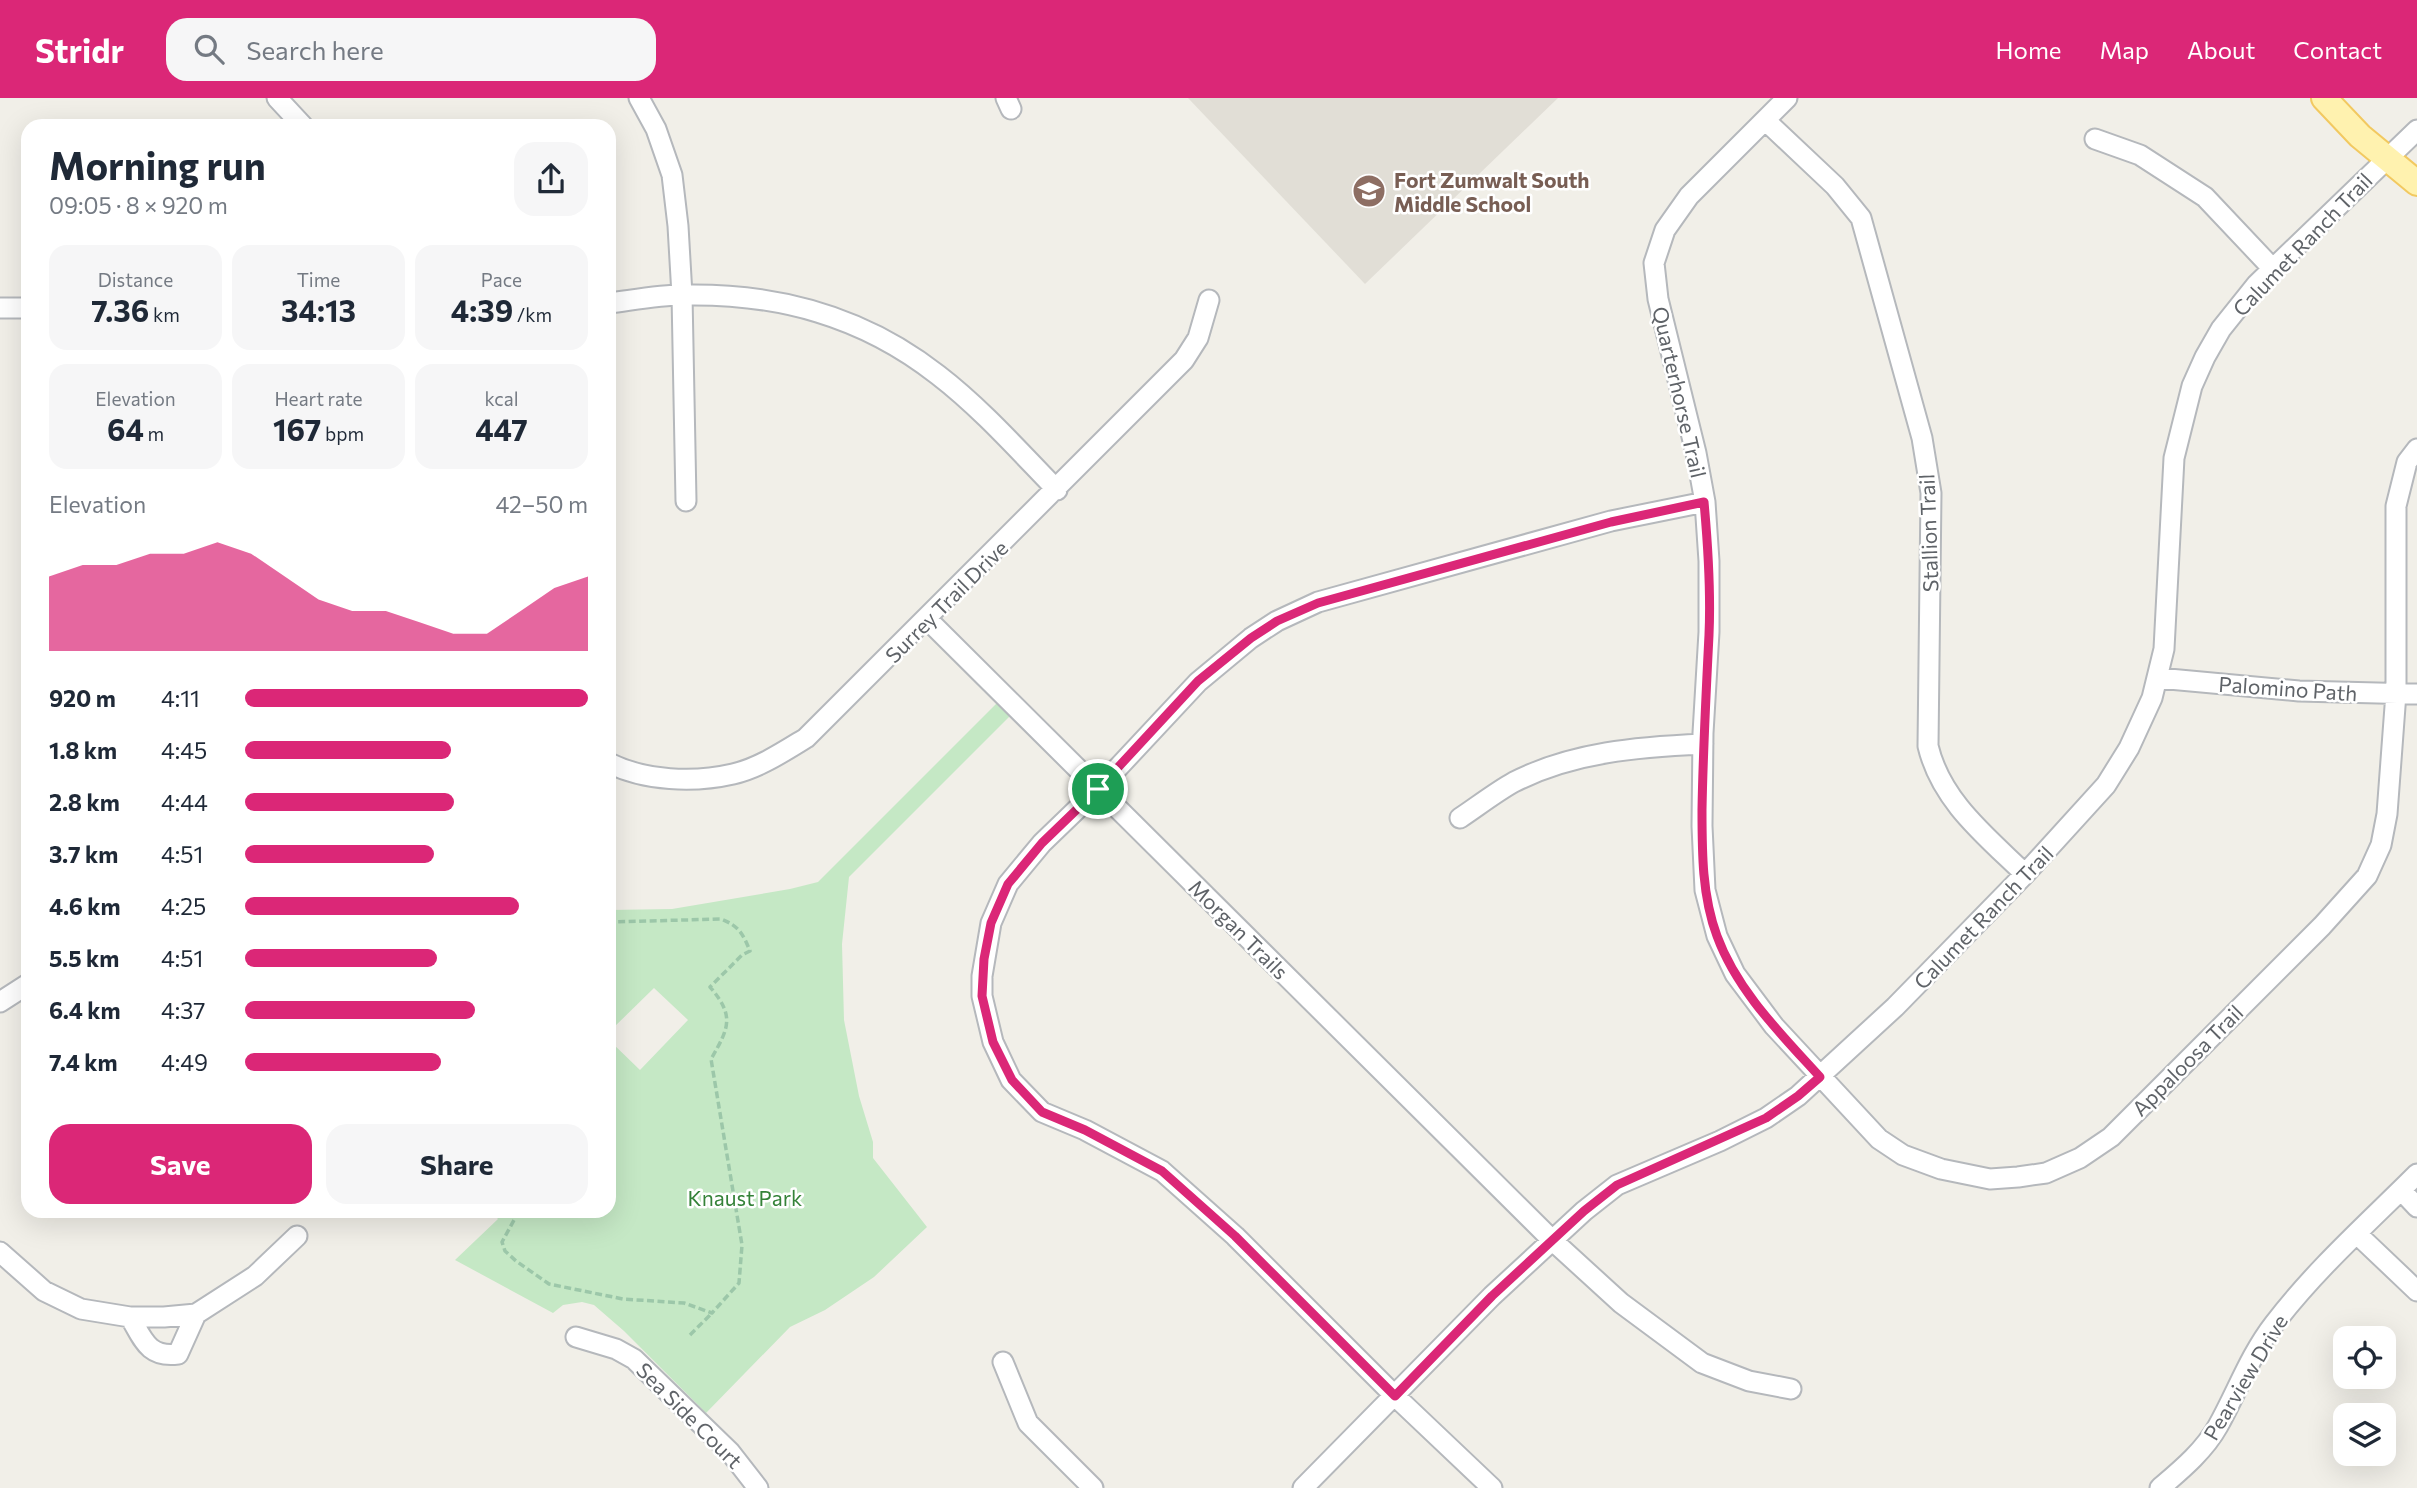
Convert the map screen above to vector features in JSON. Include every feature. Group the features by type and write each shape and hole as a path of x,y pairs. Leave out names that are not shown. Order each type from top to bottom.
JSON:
{"main road":[{"path":"2324,98 2360,136 2417,183"}],"street":[{"path":"277,98 296,119"},
{"path":"639,98 656,129 672,175 678,226 686,501"},
{"name":"Quarterhorse Trail","path":"1787,98 1689,196 1665,230 1654,263 1658,299 1696,453 1709,561 1709,632 1703,744 1705,890 1717,936 1735,974 1774,1026 1820,1077"},
{"name":"Stallion Trail","path":"1765,120 1835,186 1861,218 1922,438 1931,493 1930,755 1941,784 1966,817 2025,874"},
{"name":"Calumet Ranch Trail","path":"1303,1488 1492,1296 1617,1185 1766,1118 1820,1077 1895,1007 2025,874 2106,785 2129,748 2158,678 2164,649 2174,458 2192,386 2205,356 2221,329 2251,292 2417,130"},
{"path":"2095,139 2140,155 2205,197 2273,269"},
{"path":"616,302 682,295 744,297 794,304 847,321 896,347 938,375 984,416 1057,490"},
{"name":"Surrey Trail Drive","path":"616,765 653,776 689,779 733,774 771,760 806,738 1185,360 1198,338 1209,300"},
{"path":"0,308 21,308"},
{"name":"Appaloosa Trail","path":"1820,1077 1879,1139 1903,1155 1941,1169 1990,1179 2046,1173 2080,1157 2111,1137 2322,926 2367,876 2381,845 2387,814 2396,693 2396,506 2407,462 2417,449"},
{"path":"1492,1488 1395,1396 1235,1236 1162,1171 1085,1130 1042,1112 1012,1080 993,1042 982,996 984,959 991,923 1008,884 1042,843 1098,789 1198,681 1251,638 1277,621 1318,603 1611,522 1704,502"},
{"name":"Morgan Trails","path":"927,619 1552,1240 1621,1303 1702,1363 1749,1381 1791,1389"},
{"name":"Palomino Path","path":"2158,678 2299,691 2417,694"},
{"path":"1460,818 1514,783 1568,761 1611,751 1703,744"},
{"path":"0,1002 21,988"},
{"name":"Pearview Drive","path":"2160,1488 2189,1464 2217,1429 2246,1366 2273,1325 2305,1287 2417,1174"},
{"path":"2401,1190 2417,1207"},
{"path":"2357,1234 2417,1291"},
{"path":"0,1252 35,1283 62,1301 81,1309 130,1317 164,1317 196,1314 255,1276 297,1236"},
{"path":"130,1317 152,1351 164,1356 178,1354 196,1314"},
{"name":"Sea Side Court","path":"576,1337 616,1349 634,1359 730,1452 758,1488"},
{"path":"1003,1362 1028,1423 1093,1488"}],"path":[{"path":"616,922 721,919 733,923 744,936 750,951 742,955 709,987 726,1010 726,1033 711,1059 742,1245 739,1283 690,1335"},
{"path":"515,1218 502,1242 505,1251 549,1284 623,1298 684,1303 712,1313"}],"shaded area":[{"name":"Fort Zumwalt South Middle School","path":"1188,98 1558,98 1365,284"}],"green space":[{"name":"Knaust Park","path":"1004,696 1017,709 849,877 842,944 844,1020 859,1096 873,1142 873,1158 927,1227 874,1277 825,1310 790,1327 706,1413 624,1331 594,1305 582,1302 563,1305 553,1313 455,1260 497,1218 616,1218 616,1047 640,1070 688,1020 654,988 616,1025 616,910 672,909 818,882"}],"place":[{"name":"Fort Zumwalt South Middle School","path":"1369,191"}],"route":[{"path":"1704,502 1709,561 1709,632 1703,733 1702,826 1705,890 1717,936 1735,974 1774,1026 1820,1077 1766,1118 1617,1185 1584,1211 1492,1296 1395,1396 1235,1236 1162,1171 1085,1130 1042,1112 1012,1080 993,1042 982,996 984,959 991,923 1008,884 1042,843 1098,789 1198,681 1251,638 1277,621 1318,603 1648,512 1704,502"}]}
